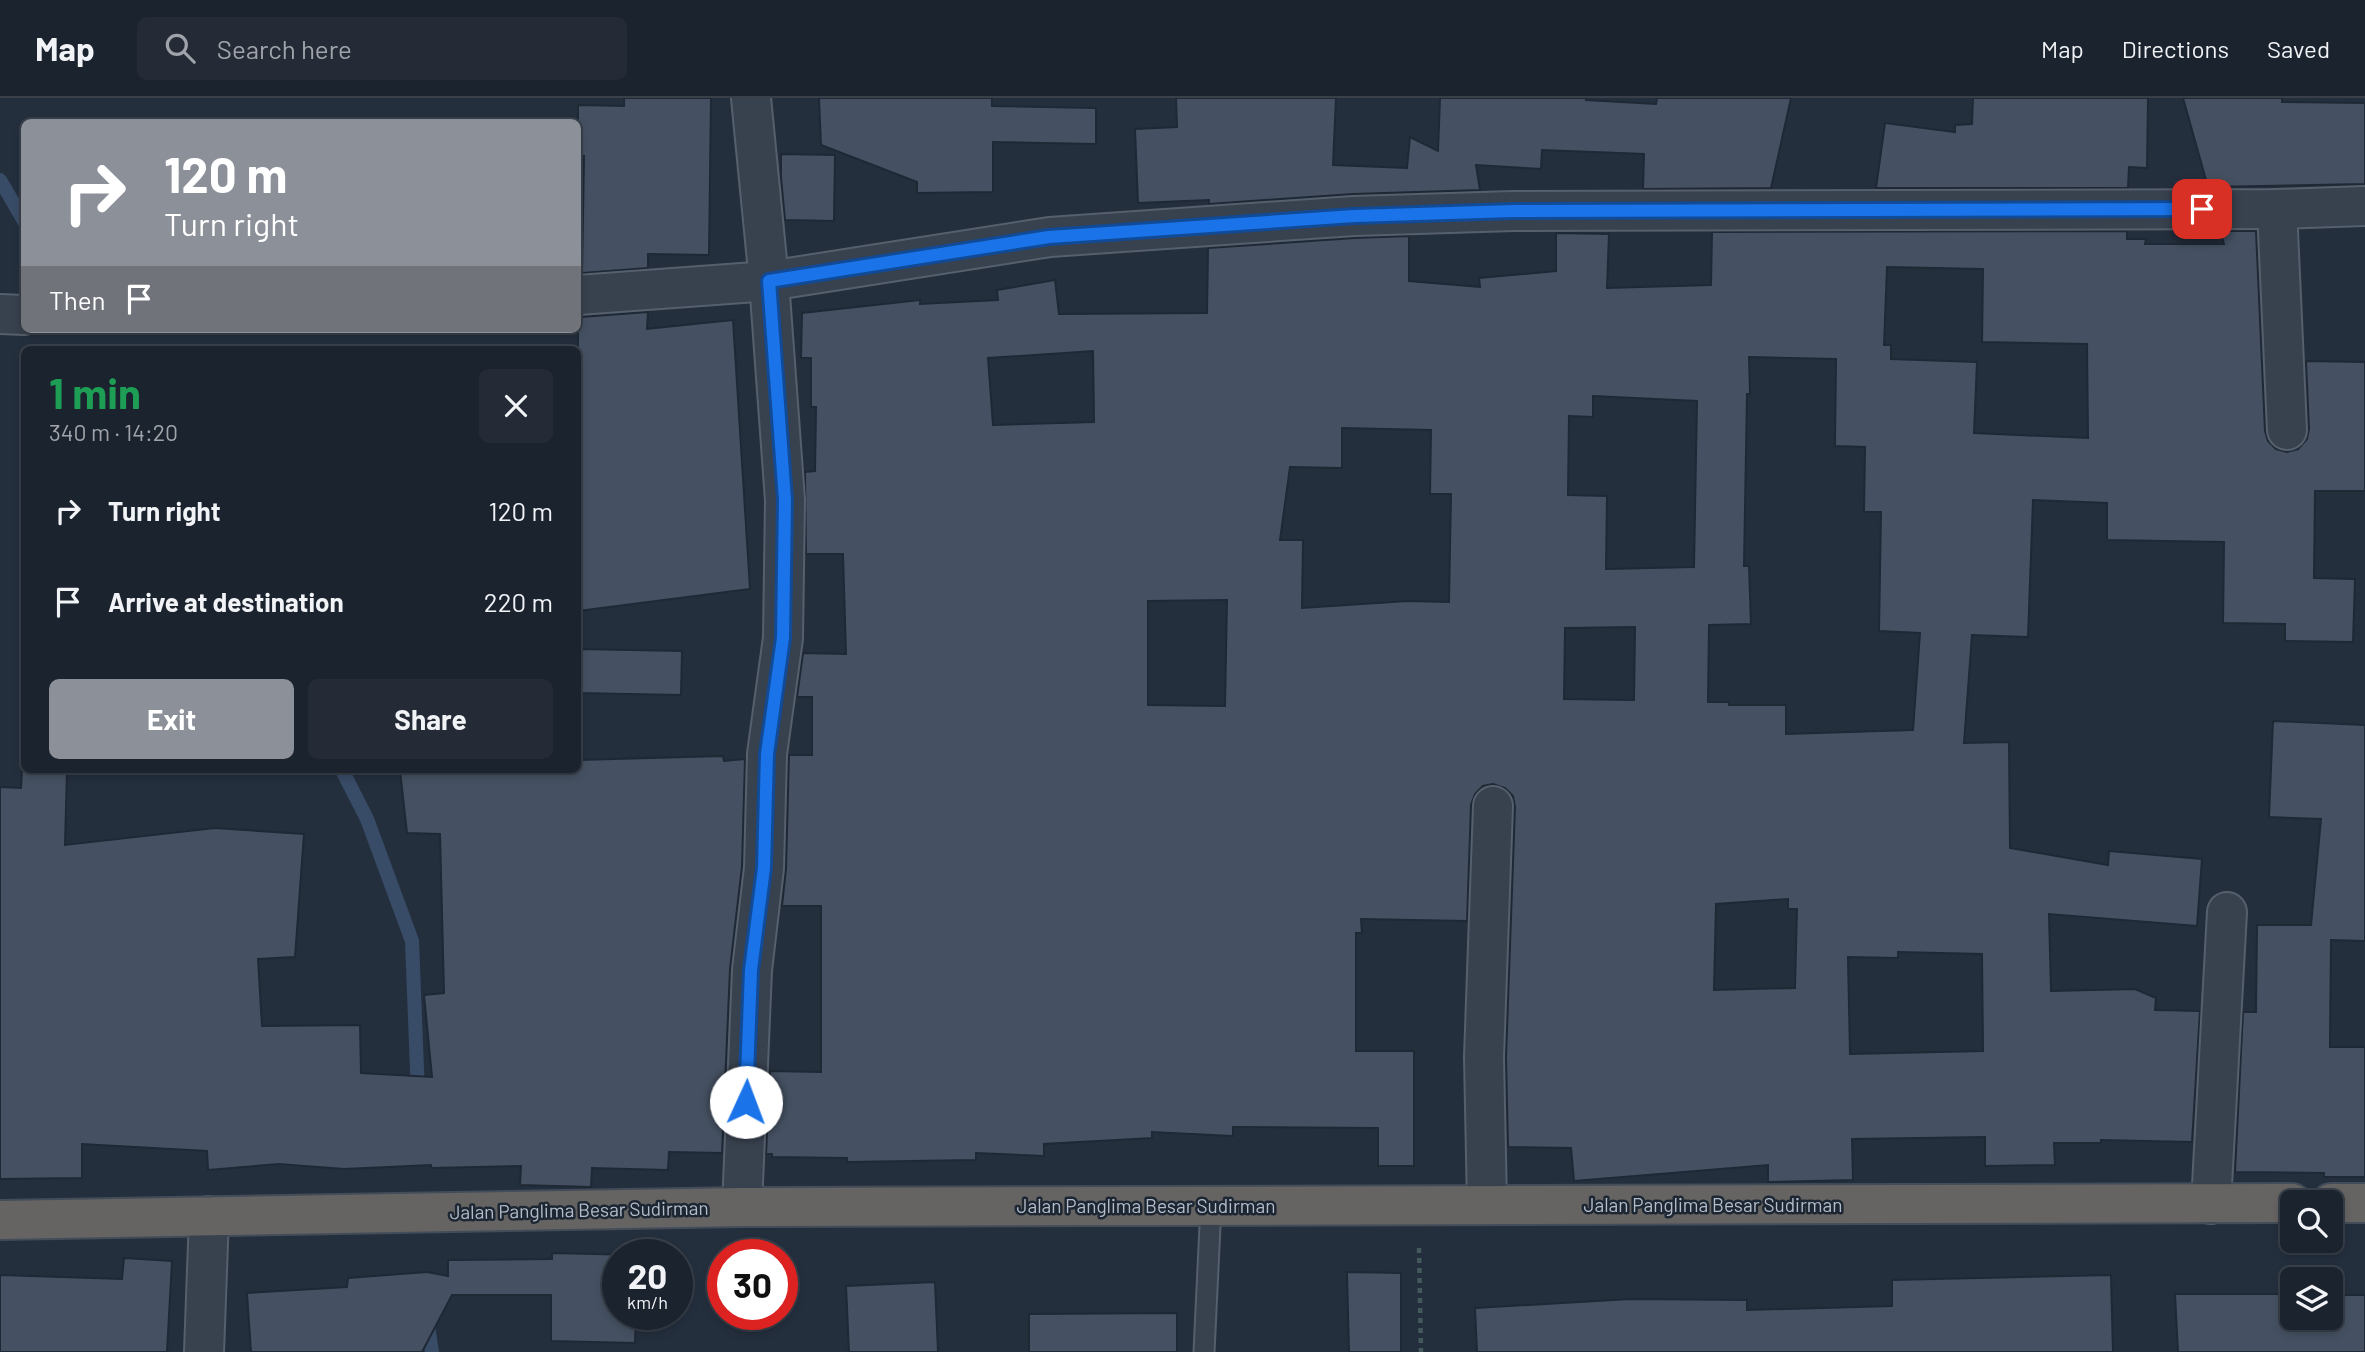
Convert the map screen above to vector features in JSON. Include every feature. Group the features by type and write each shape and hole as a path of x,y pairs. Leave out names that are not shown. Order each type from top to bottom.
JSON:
{"highway":[{"name":"Jalan Panglima Besar Sudirman","path":"0,1220 741,1207 2280,1203"},
{"path":"2343,1203 2365,1203"}],"street":[{"path":"741,1207 751,970 764,868 767,754 783,638 785,500 769,281 751,98"},
{"path":"581,295 769,281 1049,237 1354,216 1513,211 2277,209 2365,206"},
{"path":"2277,209 2287,430"},
{"path":"0,314 21,315"},
{"path":"1487,1205 1484,1057 1493,806"},
{"path":"2211,1204 2227,912"},
{"path":"204,1352 209,1216"}],"lane":[{"path":"1204,1352 1211,1205"}],"path":[{"path":"1419,1205 1421,1352"}],"building":[{"path":"624,98 711,98 709,255 648,254 648,268 582,273 584,156 581,156 581,119 578,119 578,105 624,106"},
{"path":"819,98 992,98 992,106 1096,108 1096,144 993,142 993,192 917,193 917,182 821,145"},
{"path":"1176,98 1336,98 1333,165 1407,168 1410,137 1438,151 1440,98 1586,98 1656,104 1657,98 1791,98 1771,188 1643,189 1644,154 1542,150 1541,169 1476,165 1480,190 1353,194 1209,204 1209,200 1138,203 1135,129 1177,127"},
{"path":"1973,98 2148,98 2147,168 2129,167 2128,188 1876,188 1885,123 1955,132 1955,125 1972,124"},
{"path":"2183,98 2282,98 2282,102 2365,103 2365,184 2208,187"},
{"path":"781,154 835,155 834,221 785,220"},
{"path":"2127,231 2127,239 2146,239 2145,244 2224,244 2220,231 2256,231 2265,431 2268,441 2276,449 2287,452 2298,449 2307,439 2309,429 2306,361 2365,362 2365,491 2315,491 2314,578 2355,579 2353,642 2285,641 2285,624 2223,623 2224,542 2107,540 2107,503 2033,500 2028,637 1972,635 1964,743 2009,742 2010,848 2108,865 2109,851 2202,859 2197,926 2049,914 2051,991 2135,989 2156,998 2155,1010 2200,1011 2192,1142 2101,1140 2101,1143 2054,1143 2055,1165 1985,1166 1985,1137 1852,1139 1853,1180 1768,1182 1768,1165 1574,1181 1571,1148 1508,1147 1506,1057 1515,807 1513,796 1505,788 1493,784 1483,786 1475,794 1471,805 1467,921 1361,919 1362,933 1356,933 1356,1051 1414,1051 1414,1166 1378,1166 1378,1128 1233,1127 1233,1136 1152,1132 1152,1138 1044,1144 1044,1156 976,1153 976,1160 847,1162 847,1158 772,1157 772,1154 766,1154 770,1071 821,1072 821,906 782,906 786,869 789,755 812,755 812,697 797,697 803,653 846,654 843,554 806,554 805,472 815,471 816,407 811,407 811,358 801,358 802,313 920,300 920,304 998,300 997,290 1055,280 1059,314 1207,313 1208,248 1409,236 1409,281 1480,287 1479,278 1556,271 1556,233 1609,234 1607,288 1711,285 1712,232","holes":["1887,267 1983,269 1982,342 2087,344 2088,438 1974,433 1977,362 1891,359 1891,345 1884,345","1093,351 1094,422 993,425 988,358","1749,357 1836,359 1835,446 1865,447 1864,512 1881,512 1879,631 1920,633 1913,730 1786,734 1786,705 1729,705 1729,702 1708,702 1709,625 1751,624 1749,566 1744,566 1747,394 1750,394","1593,396 1697,401 1694,567 1606,569 1607,496 1568,495 1569,416 1593,417","1342,428 1431,430 1430,494 1451,494 1449,602 1408,601 1302,608 1303,540 1280,540 1290,467 1342,468","1227,600 1225,706 1148,705 1148,601","1635,627 1634,700 1564,699 1565,628","1788,899 1788,909 1797,909 1795,988 1714,990 1716,904","1898,952 1982,954 1983,1051 1850,1054 1848,957 1898,958"]},
{"path":"648,312 647,329 733,320 750,589 581,611 581,346 578,346 578,333 581,333 581,317"},
{"path":"581,649 682,651 681,695 581,693"},
{"path":"2273,721 2365,725 2365,941 2331,940 2330,1047 2365,1047 2365,1177 2324,1177 2324,1173 2235,1172 2243,1012 2256,1012 2257,925 2311,925 2321,819 2269,817"},
{"path":"723,756 724,761 745,759 742,866 730,969 722,1153 669,1152 668,1170 592,1168 591,1187 520,1185 521,1166 431,1168 431,1165 344,1169 279,1164 208,1170 207,1151 82,1144 82,1178 0,1179 0,787 21,788 22,773 67,773 65,845 215,828 304,834 295,957 258,959 262,1026 360,1025 361,1073 432,1077 424,995 444,993 440,834 407,833 400,773 581,773 581,760"},
{"path":"552,1253 602,1254 602,1330 635,1330 635,1343 551,1341 551,1295 452,1295 422,1352 251,1352 247,1293 347,1287 348,1278 427,1272 448,1276 448,1260 552,1259"},
{"path":"124,1258 172,1261 167,1352 0,1352 0,1275 122,1279"},
{"path":"1347,1272 1401,1273 1401,1352 1349,1352"},
{"path":"2111,1275 2113,1352 1477,1352 1475,1308 1631,1299 1747,1300 1747,1310 1892,1306 1892,1280"},
{"path":"935,1282 938,1352 849,1352 846,1286"},
{"path":"2175,1294 2280,1294 2280,1330 2343,1330 2343,1295 2365,1295 2365,1352 2178,1352"},
{"path":"1177,1313 1177,1352 1029,1352 1029,1314"}],"waterway":[{"path":"0,180 21,216"},
{"path":"344,773 367,819 412,941 418,1095"},
{"path":"427,1319 432,1352"}],"route":[{"path":"746,1102 751,970 764,868 767,754 783,638 785,500 769,281 1049,237 1354,216 1513,211 2202,209"}]}
